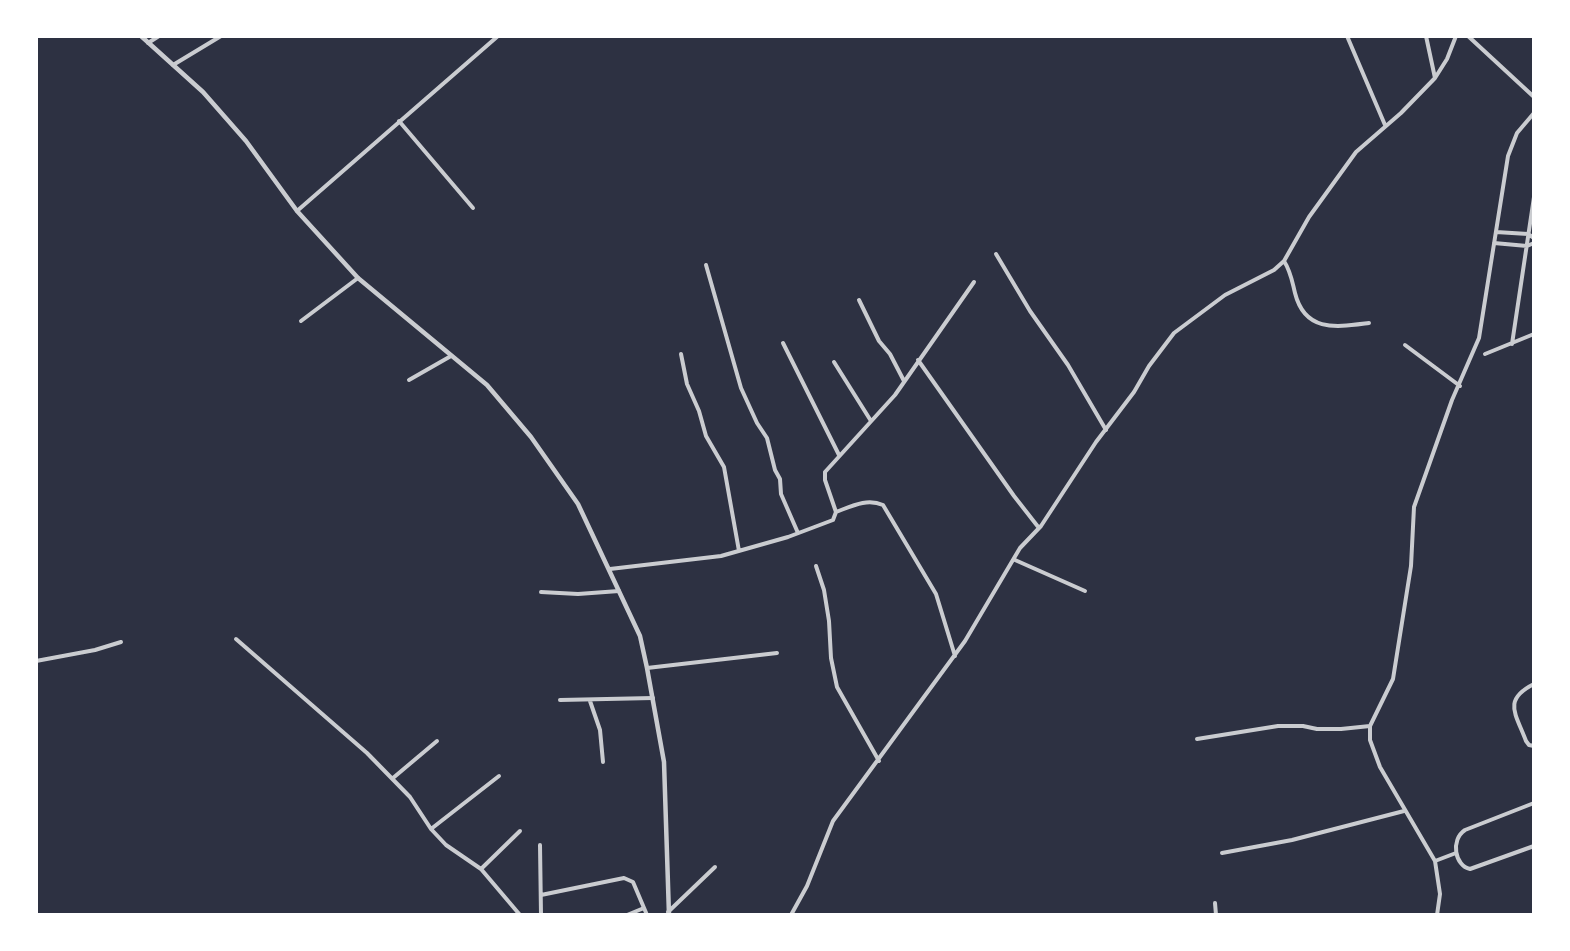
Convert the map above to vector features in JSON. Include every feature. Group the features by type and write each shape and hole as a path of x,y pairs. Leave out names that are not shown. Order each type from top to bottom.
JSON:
{"street":[{"path":"141,36 203,92 246,141 297,211 358,278 487,385 531,437 578,504 640,636 664,762 668,913"},
{"path":"148,43 159,36"},
{"path":"173,64 220,36"},
{"path":"297,211 498,36"},
{"path":"1347,36 1385,125"},
{"path":"1426,36 1435,78"},
{"path":"791,915 807,886 833,821 955,656 1020,548 1039,528 1174,333 1225,295 1268,273 1284,261 1310,217 1345,166 1356,152 1401,113 1435,78 1447,59 1456,36"},
{"path":"1468,36 1534,97"},
{"path":"1438,915 1440,894 1435,861 1404,811 1380,767 1370,740 1370,726 1393,679 1411,566 1414,507 1452,400 1460,386 1479,338 1512,142 1516,133 1534,113"},
{"path":"399,121 474,208"},
{"path":"1512,344 1534,197"},
{"path":"1496,232 1528,234 1534,238"},
{"path":"1494,243 1527,246 1534,243"},
{"path":"996,254 1030,311 1068,365 1106,430"},
{"path":"1284,261 1294,280 1295,294 1304,311 1317,323 1332,328 1368,323"},
{"path":"706,265 741,388 771,448 775,470 780,480 781,494 798,533"},
{"path":"301,321 358,278"},
{"path":"610,569 721,556 798,533 833,520 836,512 825,480 825,472 904,381 974,282"},
{"path":"859,300 880,341 890,354 904,381"},
{"path":"1485,354 1534,334"},
{"path":"783,343 839,455"},
{"path":"1405,345 1460,386"},
{"path":"681,354 687,384 699,411 706,436 724,466 724,478 731,498 739,551"},
{"path":"409,380 451,356"},
{"path":"918,360 1014,496 1039,528"},
{"path":"834,362 871,421"},
{"path":"836,512 874,501 883,506 936,594 955,656"},
{"path":"1014,560 1085,591"},
{"path":"816,566 824,590 829,621 831,658 837,687 879,761"},
{"path":"541,592 578,594 619,590"},
{"path":"236,639 393,778 410,797 431,829 446,845 481,869 520,915"},
{"path":"36,661 95,650 121,642"},
{"path":"647,668 777,653"},
{"path":"1534,684 1515,696 1513,704 1526,742 1529,746 1534,746"},
{"path":"560,700 590,701 653,698"},
{"path":"590,701 600,730 602,762"},
{"path":"1197,739 1278,726 1341,729 1370,726"},
{"path":"393,778 436,741"},
{"path":"431,829 499,776"},
{"path":"1534,803 1465,830 1458,835 1455,842 1456,853 1463,866 1470,869 1534,846"},
{"path":"1222,853 1292,840 1404,811"},
{"path":"481,869 520,831"},
{"path":"540,845 541,915"},
{"path":"1435,861 1456,853"},
{"path":"668,913 715,867"},
{"path":"541,895 624,878 633,882 647,915"},
{"path":"1215,903 1216,915"},
{"path":"627,915 644,908"}]}
